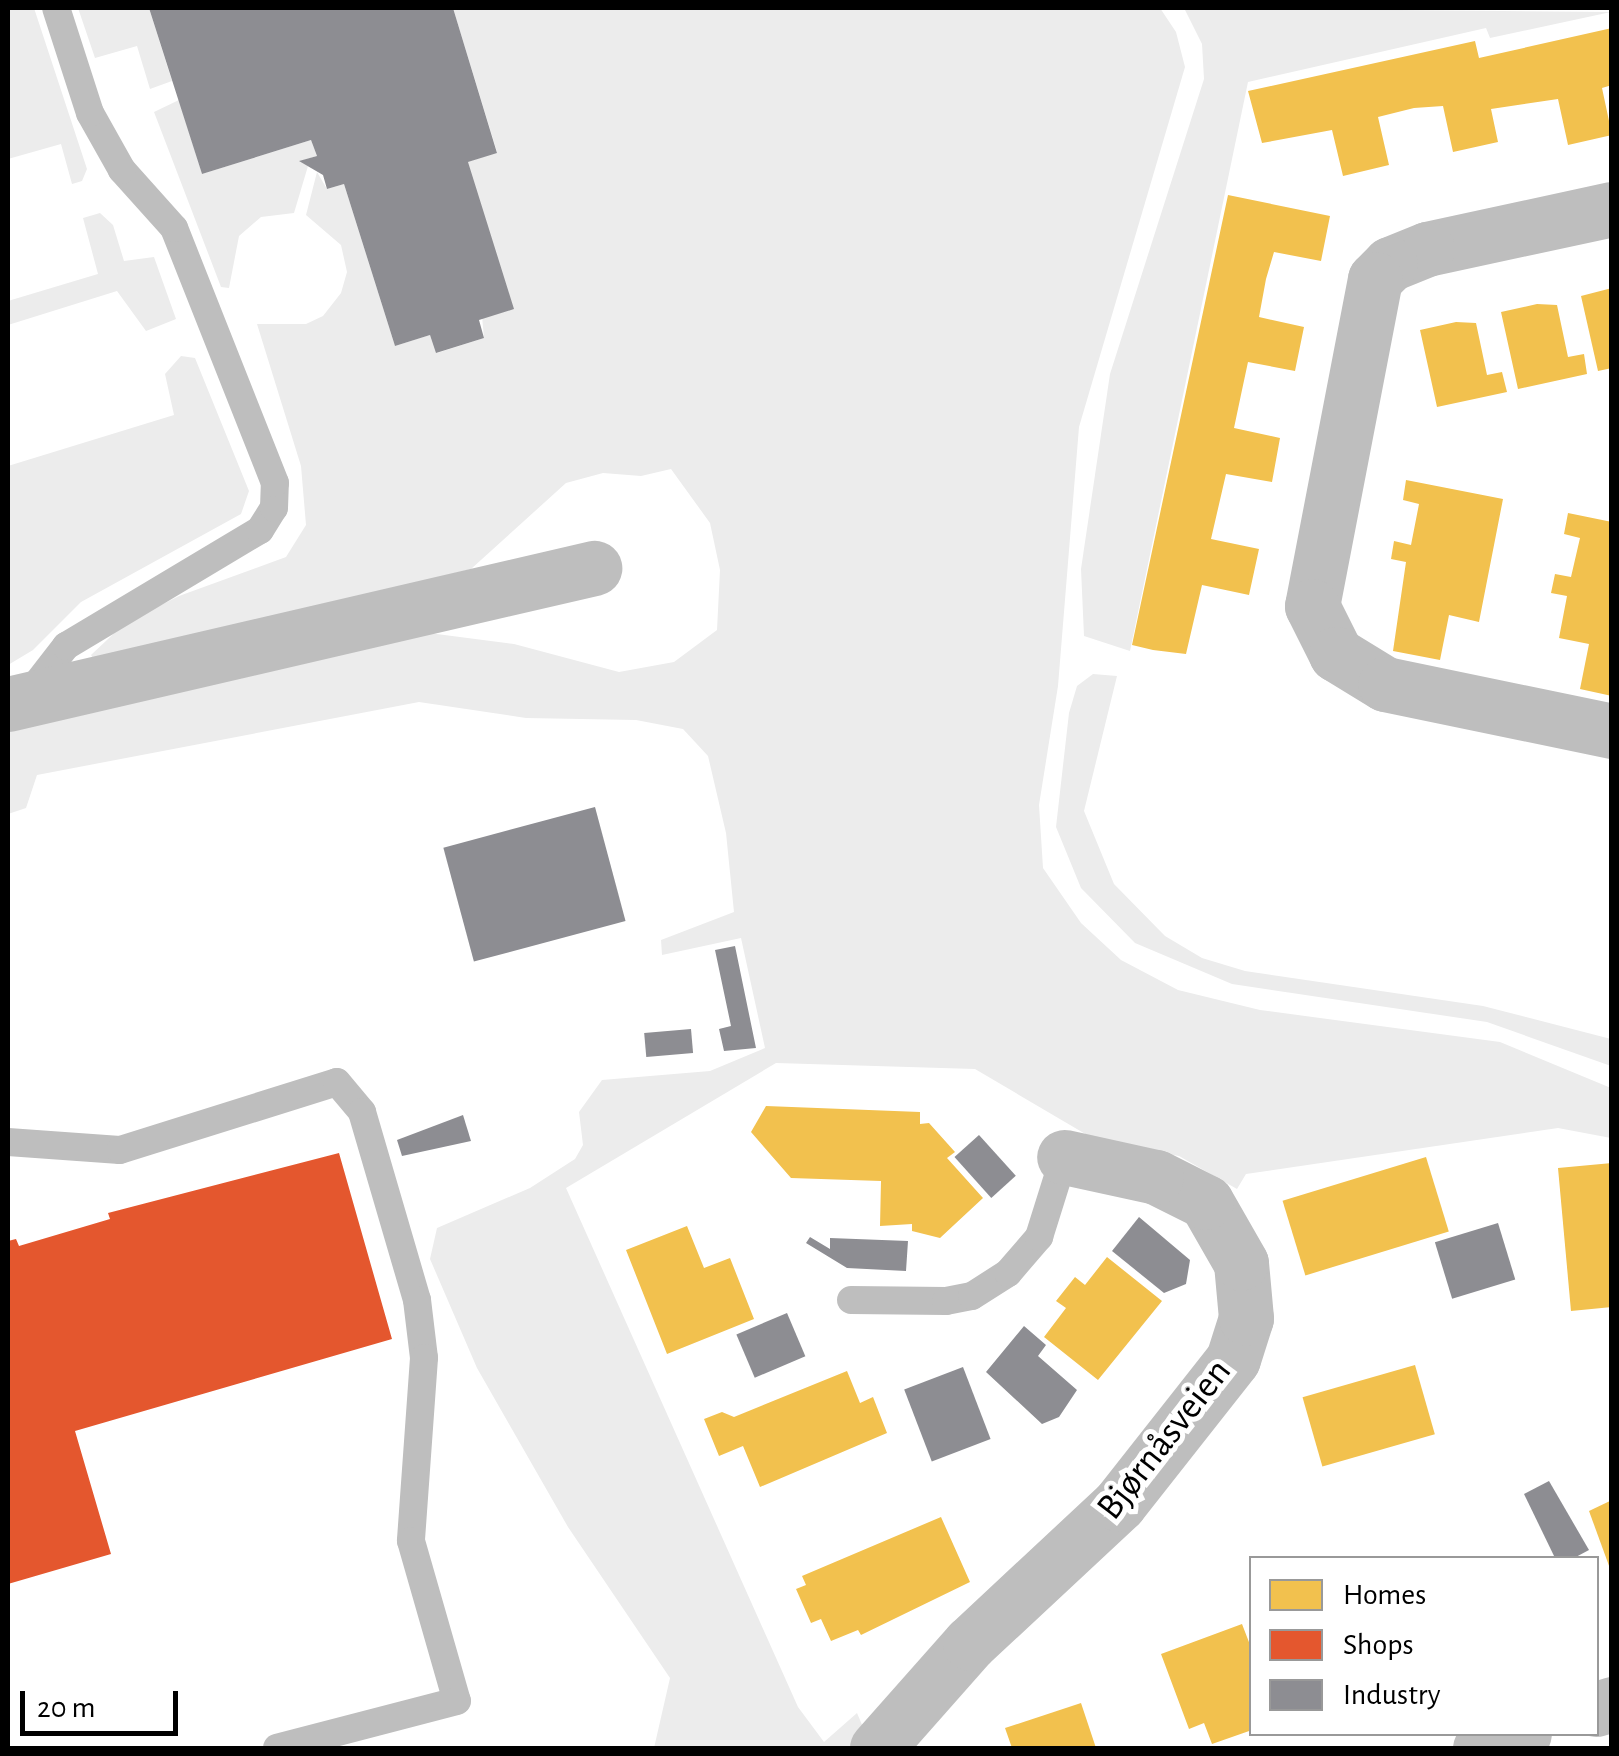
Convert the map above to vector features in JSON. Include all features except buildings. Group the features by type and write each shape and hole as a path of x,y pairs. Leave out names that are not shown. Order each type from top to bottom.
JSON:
{"street":[{"path":"1612,209 1427,249 1390,264 1375,279 1312,606 1336,654 1385,684 1612,730"},
{"path":"15,703 594,568"},
{"name":"Bjørnåsveien","path":"877,1748 970,1643 1120,1504 1208,1395 1238,1345 1246,1318 1241,1263 1206,1202 1156,1177 1064,1157"},
{"path":"1480,1748 1518,1736"}],"lane":[{"path":"15,703 66,646 260,530 274,508 275,482 174,228 122,170 90,114 56,8"},
{"path":"8,1142 120,1150 336,1082 362,1112 418,1300 424,1358 411,1541 456,1700 277,1748"},
{"path":"852,1300 946,1301 972,1296 1008,1274 1039,1237 1064,1157"}],"shaded area":[{"path":"8,8 34,8 87,169 82,181 72,184 61,144 8,159"},
{"path":"78,8 149,8 172,81 150,89 137,46 95,58"},
{"path":"453,8 1160,8 1176,32 1185,67 1079,427 1058,686 1039,805 1043,868 1081,923 1121,960 1178,990 1260,1010 1500,1042 1611,1088 1611,1138 1558,1128 1246,1174 1237,1189 1179,1156 1099,1142 975,1069 776,1063 566,1188 798,1707 824,1742 857,1713 863,1727 850,1748 654,1748 670,1678 568,1527 477,1368 430,1259 437,1228 530,1188 575,1159 583,1145 579,1112 602,1080 710,1071 765,1048 741,938 662,955 661,940 734,912 726,833 708,756 683,729 636,720 526,718 419,702 37,775 26,808 8,814 8,728 429,633 514,644 619,672 674,662 717,630 720,570 710,523 671,469 641,476 603,473 566,483 471,569 96,663 91,655 125,623 179,596 286,557 306,525 301,466 257,324 306,324 323,316 341,293 347,272 341,245 306,215 317,172 327,189 344,184 395,346 430,335 437,353 484,338 468,162 497,152"},
{"path":"1184,8 1611,12 1490,38 1486,28 1248,82 1130,651 1084,636 1081,569 1110,374 1204,79 1202,44"},
{"path":"179,100 202,174 311,140 317,156 300,161 308,166 294,213 261,217 239,236 229,288 221,287 154,112"},
{"path":"100,213 113,225 124,261 154,257 176,319 146,331 117,291 8,325 8,301 98,274 83,218"},
{"path":"181,356 195,358 249,491 241,514 81,602 33,650 8,665 8,466 174,415 165,374"},
{"path":"1093,674 1117,676 1084,811 1114,884 1165,936 1202,958 1245,971 1483,1006 1611,1039 1611,1066 1487,1022 1232,984 1135,943 1081,888 1056,827 1069,713 1077,686"}]}
